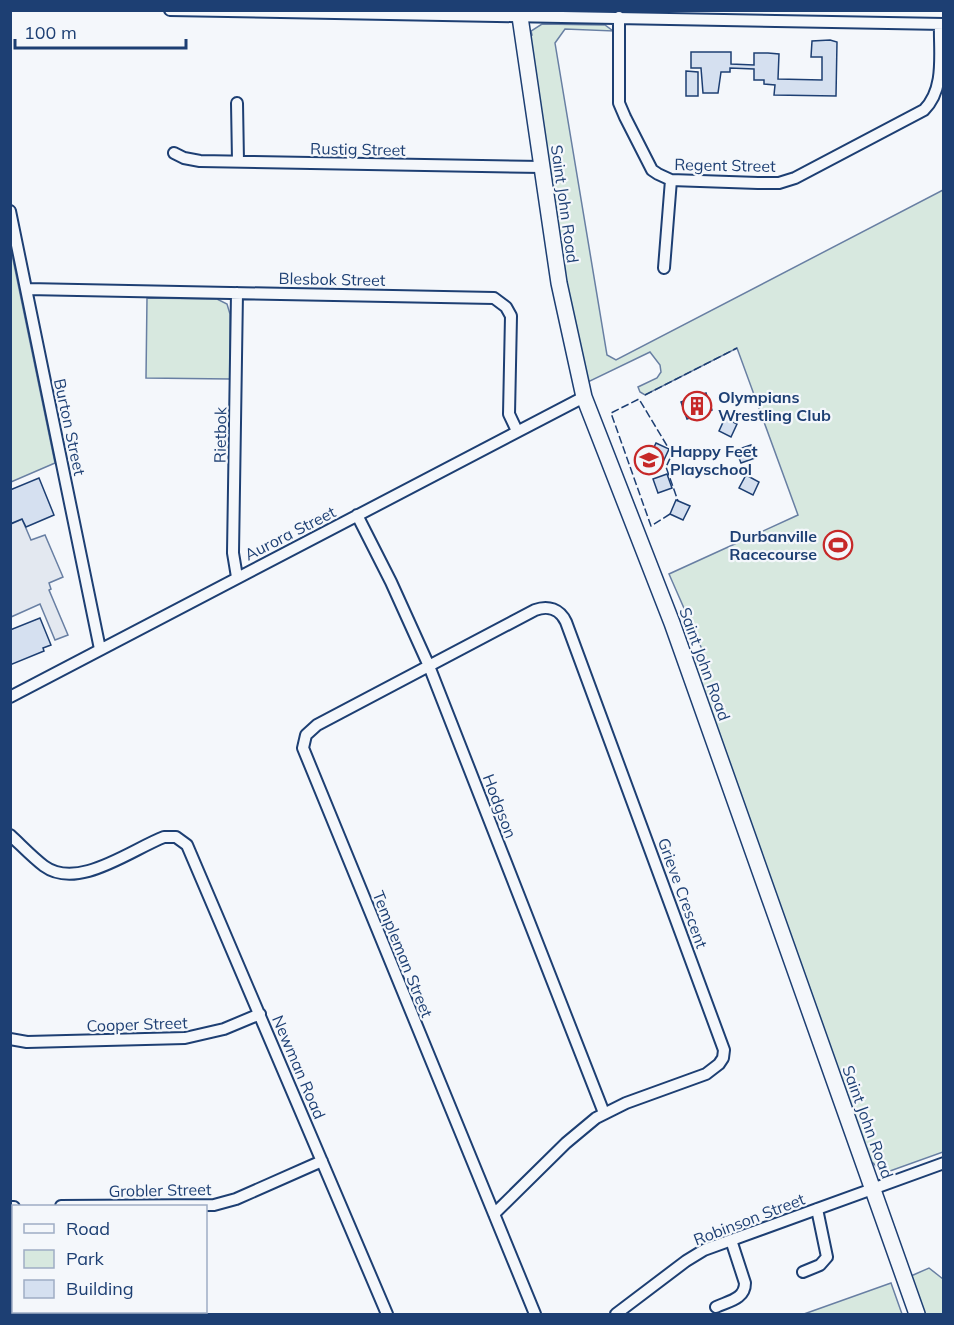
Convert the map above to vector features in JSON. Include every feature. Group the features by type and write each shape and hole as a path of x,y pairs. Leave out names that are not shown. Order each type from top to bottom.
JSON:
{"main road":[{"name":"Saint John Road","path":"519,14 559,283 584,397 672,623 917,1314"}],"street":[{"path":"170,10 627,15 942,24"},
{"name":"Regent Street","path":"627,15 618,94 622,110 649,165 658,174 671,180 758,183 779,183 795,178 919,113 933,100 938,87 942,24"},
{"path":"237,103 238,161"},
{"name":"Rustig Street","path":"174,153 184,158 200,161 542,167"},
{"path":"664,268 671,180"},
{"name":"Burton Street","path":"10,211 100,649"},
{"name":"Blesbok Street","path":"27,290 489,297 499,300 506,306 511,316 509,414 517,431"},
{"name":"Rietbok","path":"237,293 233,553 237,577"},
{"name":"Aurora Street","path":"10,697 584,397"},
{"name":"Hodgson","path":"357,515 391,582 429,666 604,1113"},
{"name":"Grieve Crescent","path":"429,666 540,608 557,611 566,622 724,1050 719,1064 706,1074 604,1113 566,1143 494,1214"},
{"name":"Templeman Street","path":"429,666 313,727 306,735 303,748 535,1314"},
{"name":"Newman Road","path":"10,835 45,867 74,874 89,871 164,837 176,837 184,841 190,849 387,1314"},
{"name":"Cooper Street","path":"10,1039 27,1042 185,1038 224,1029 260,1014"},
{"name":"Grobler Street","path":"207,1205 236,1199 322,1161"},
{"name":"Robinson Street","path":"616,1314 704,1250 944,1163"},
{"path":"803,1272 820,1265 827,1257 817,1209"},
{"path":"716,1307 741,1296 745,1289 731,1240"}],"green space":[{"path":"542,24 605,25 613,31 565,29 555,43 607,355 616,360 943,190 943,1152 890,1171 881,1171 873,1163 870,1165 691,660 704,654 669,574 798,515 737,348 645,395 638,387 657,378 661,372 660,365 650,352 588,382 565,279 530,36 531,31"},
{"path":"10,245 55,463 11,482 10,482"},
{"path":"147,298 217,299 227,304 230,314 230,379 146,378"},
{"path":"929,1268 943,1279 943,1314 924,1314 911,1276"},
{"path":"891,1283 902,1314 804,1314"}],"shaded area":[{"path":"22,519 31,540 45,535 63,577 49,583 51,589 49,590 68,635 55,640 40,604 11,617 11,524"}],"building":[{"path":"812,41 837,42 836,96 774,95 775,85 764,84 764,80 754,80 754,69 730,68 730,72 721,72 718,93 703,93 701,68 691,68 691,52 731,52 731,64 754,65 754,53 779,54 778,79 822,80 822,57 811,57"},
{"path":"686,71 698,72 698,96 686,96"},
{"name":"Olympians Wrestling Club","path":"706,393 712,410 687,419 681,402"},
{"path":"725,418 737,424 731,437 719,431"},
{"path":"656,443 669,449 663,462 650,456"},
{"path":"751,445 755,458 741,463 736,450"},
{"path":"667,474 672,488 658,493 653,479"},
{"path":"746,475 759,482 753,495 739,488"},
{"path":"39,478 54,515 26,527 22,519 10,524 10,490"},
{"path":"676,500 690,506 683,520 670,514"},
{"path":"40,618 51,645 43,648 44,651 10,665 10,630"}],"fence":[{"path":"645,395 737,348"},
{"path":"670,514 651,526 611,413 639,399 672,454 666,467 678,501"}],"place":[{"name":"Olympians Wrestling Club","path":"697,406"},
{"name":"Happy Feet Playschool","path":"649,460"},
{"name":"Durbanville Racecourse","path":"838,545"}]}
